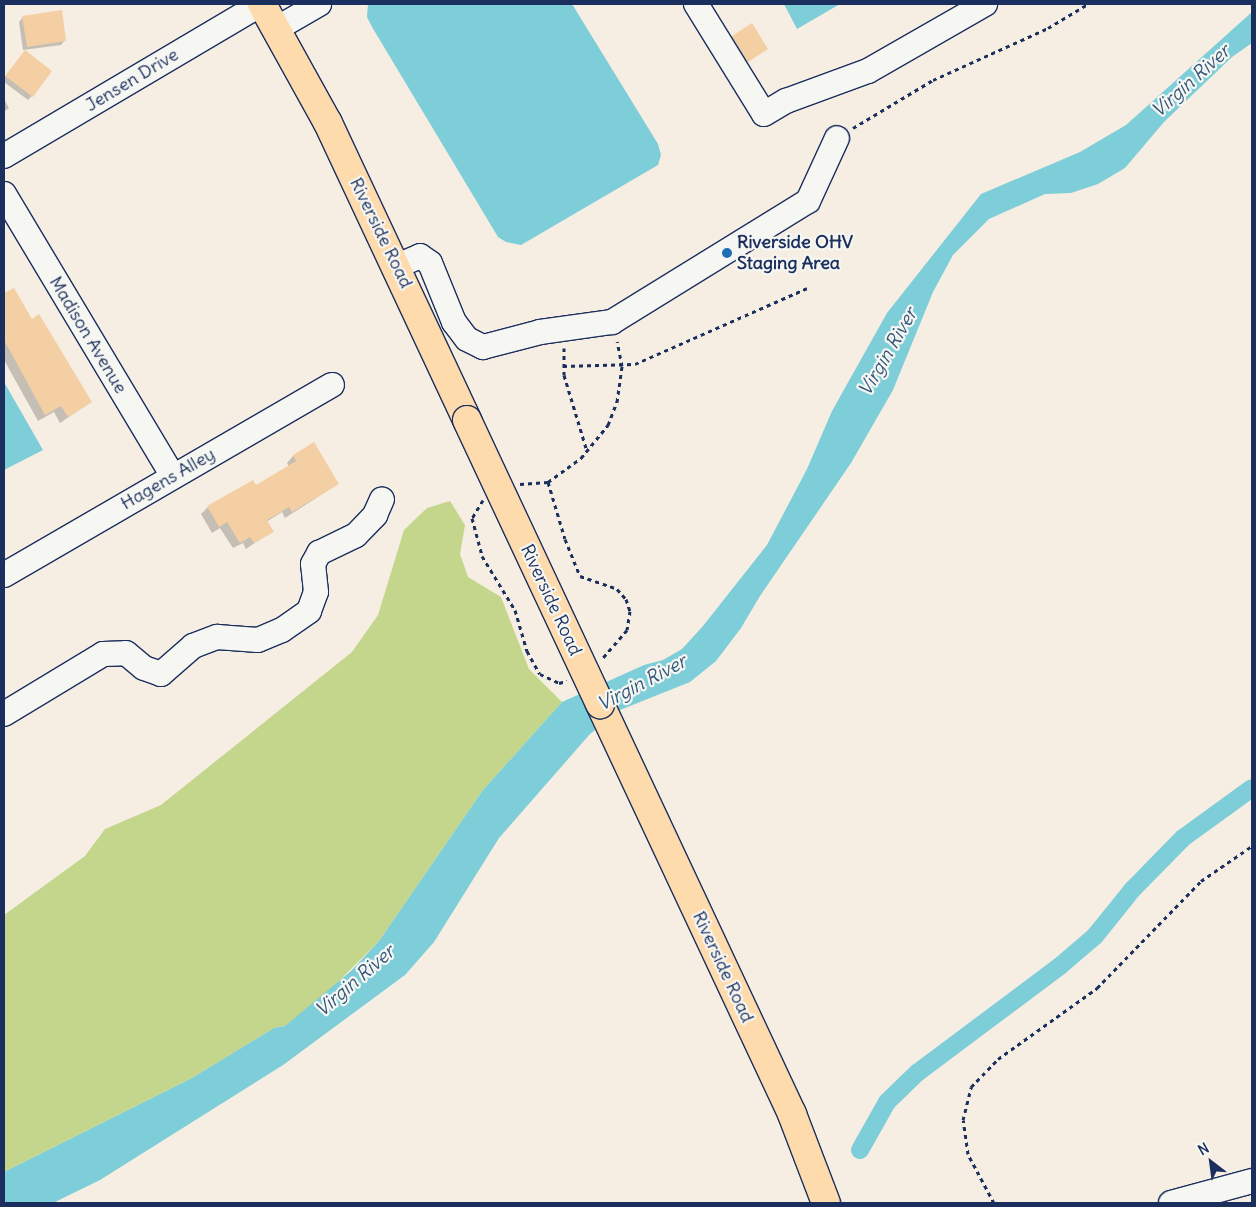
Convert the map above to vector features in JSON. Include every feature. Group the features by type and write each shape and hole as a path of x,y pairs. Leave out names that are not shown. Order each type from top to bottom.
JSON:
{"main road":[{"name":"Riverside Road","path":"261,4 328,123 397,266 467,420 792,1114 826,1203"}],"street":[{"name":"Jensen Drive","path":"4,156 261,4"},
{"path":"276,29 319,4"},
{"path":"696,4 764,114 786,101 868,71 985,4"},
{"path":"397,266 420,256 430,263 454,322 467,339 484,347 564,328 612,322 808,201 837,138"},
{"name":"Madison Avenue","path":"4,194 173,476"},
{"name":"Hagens Alley","path":"4,575 332,385"},
{"path":"4,714 102,654 126,653 144,668 161,674 193,646 217,637 258,640 282,630 309,611 316,592 313,564 319,554 356,535 375,515 382,499"},
{"path":"1171,1203 1252,1181"}],"path":[{"path":"837,138 933,80 1048,28 1088,4"},
{"path":"563,366 622,366 635,364 807,288"},
{"path":"548,482 580,458 608,425 617,402 622,366 612,322"},
{"path":"564,328 563,366 586,449"},
{"path":"994,1203 968,1154 963,1120 970,1087 998,1059 1097,988 1201,881 1252,846"}],"green space":[{"path":"450,501 465,525 460,554 468,577 501,597 529,669 562,702 483,790 379,941 326,994 285,1026 274,1028 192,1078 4,1172 4,915 85,856 105,829 161,805 352,652 378,615 404,530 427,508"}],"water":[{"path":"368,4 572,4 658,144 661,155 658,165 521,245 506,242 498,237 372,27 367,17"},
{"path":"784,4 840,4 797,29"},
{"name":"Virgin River","path":"1252,12 1252,43 1232,57 1164,122 1125,168 1098,184 1071,193 1045,194 989,219 953,255 933,292 893,390 851,463 760,596 741,628 716,661 690,682 620,710 590,734 499,838 434,942 405,975 283,1065 100,1180 53,1203 4,1203 4,1172 192,1078 274,1028 285,1026 351,971 379,941 483,790 562,702 644,665 663,660 682,649 703,626 767,545 807,469 832,411 887,313 981,194 1080,152 1126,125"},
{"path":"4,382 43,450 4,470"}],"building":[{"path":"62,10 66,41 27,47 22,16"},
{"path":"752,23 768,49 748,62 732,36"},
{"path":"25,50 52,71 33,97 5,76"},
{"path":"14,288 32,319 39,314 92,402 68,417 61,406 45,415 4,340 4,293"},
{"path":"314,442 339,484 292,512 289,507 267,520 274,532 254,543 250,537 240,543 227,522 219,527 207,506 253,480 256,485 296,461 293,455"}],"waterway":[{"path":"860,1150 887,1102 917,1073 1060,966 1095,936 1132,890 1183,838 1252,788"}],"place":[{"name":"Riverside OHV Staging Area","path":"727,253"}]}
